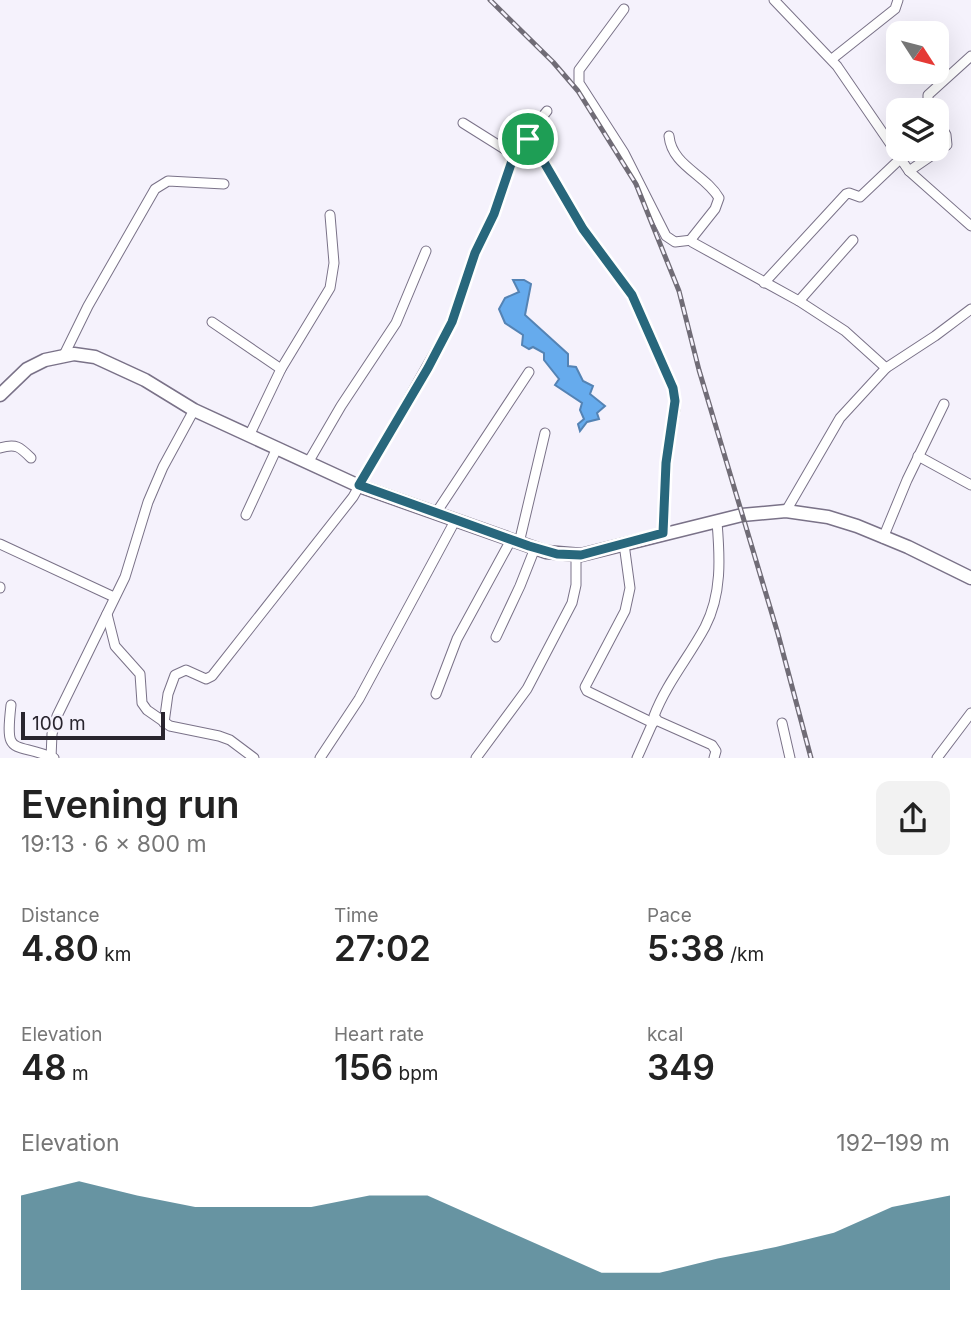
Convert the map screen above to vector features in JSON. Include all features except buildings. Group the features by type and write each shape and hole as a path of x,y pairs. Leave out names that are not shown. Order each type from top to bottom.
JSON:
{"street":[{"path":"774,0 832,59 886,136"},
{"path":"832,59 895,9 898,0"},
{"path":"624,9 579,70 579,83 624,153 666,236 675,242 692,240 715,209 719,198 678,159 670,146 669,136"},
{"path":"927,98 929,93 971,56"},
{"path":"164,723 168,694 176,675 186,670 206,679 212,676 342,513 428,368 452,322 470,266 494,214 514,155 547,111"},
{"path":"463,123 514,155"},
{"path":"524,139 530,140 583,229 632,295 673,388 675,401 666,463 663,533"},
{"path":"764,283 846,194 860,197 898,161"},
{"path":"902,161 909,171 971,226"},
{"path":"909,171 924,161"},
{"path":"63,356 88,306 155,189 168,181 224,184"},
{"path":"249,436 281,369 330,288 334,263 330,215"},
{"path":"692,240 694,244 799,301 845,331 886,368"},
{"path":"799,301 853,240"},
{"path":"309,461 341,406 396,323 426,251"},
{"path":"786,511 840,418 886,368 935,337 971,309"},
{"path":"212,322 281,369"},
{"path":"0,395 27,369 46,360 74,354 95,357 145,380 194,410 359,485 557,554 576,556 742,515 786,511 828,517 908,547 971,578"},
{"path":"436,513 529,372"},
{"path":"883,538 918,456 944,404"},
{"path":"11,705 8,734 11,744 17,749 52,757 52,734 57,716 125,577 148,502 194,410"},
{"path":"436,694 457,639 515,541 545,433"},
{"path":"0,448 13,444 31,458"},
{"path":"246,515 277,448"},
{"path":"918,456 971,485"},
{"path":"320,758 359,699 456,519"},
{"path":"637,758 672,678 706,624 714,604 721,562 717,522"},
{"path":"0,544 114,597"},
{"path":"624,544 630,588 625,611 585,687 587,691 712,745 716,751 714,758"},
{"path":"496,637 535,548"},
{"path":"476,758 520,698 552,644 572,603 576,556"},
{"path":"107,614 115,646 141,674 142,703 146,710 177,729 230,740 254,758"},
{"path":"937,758 971,713"},
{"path":"782,723 790,758"}],"water":[{"path":"513,280 524,280 531,284 525,315 568,354 568,366 576,367 583,381 593,386 590,394 605,406 597,413 599,419 587,422 580,431 578,424 584,419 580,410 582,403 555,385 559,379 544,360 544,353 522,345 523,335 505,323 499,309 505,298 519,292"}],"railway":[{"path":"490,0 553,62 578,91 636,184 679,291 699,370 778,634 811,758"}],"route":[{"path":"528,139 583,229 632,295 675,395 666,463 663,533 576,556 546,552 359,485 452,322 475,253 494,214 513,158 522,140 528,139"}]}
